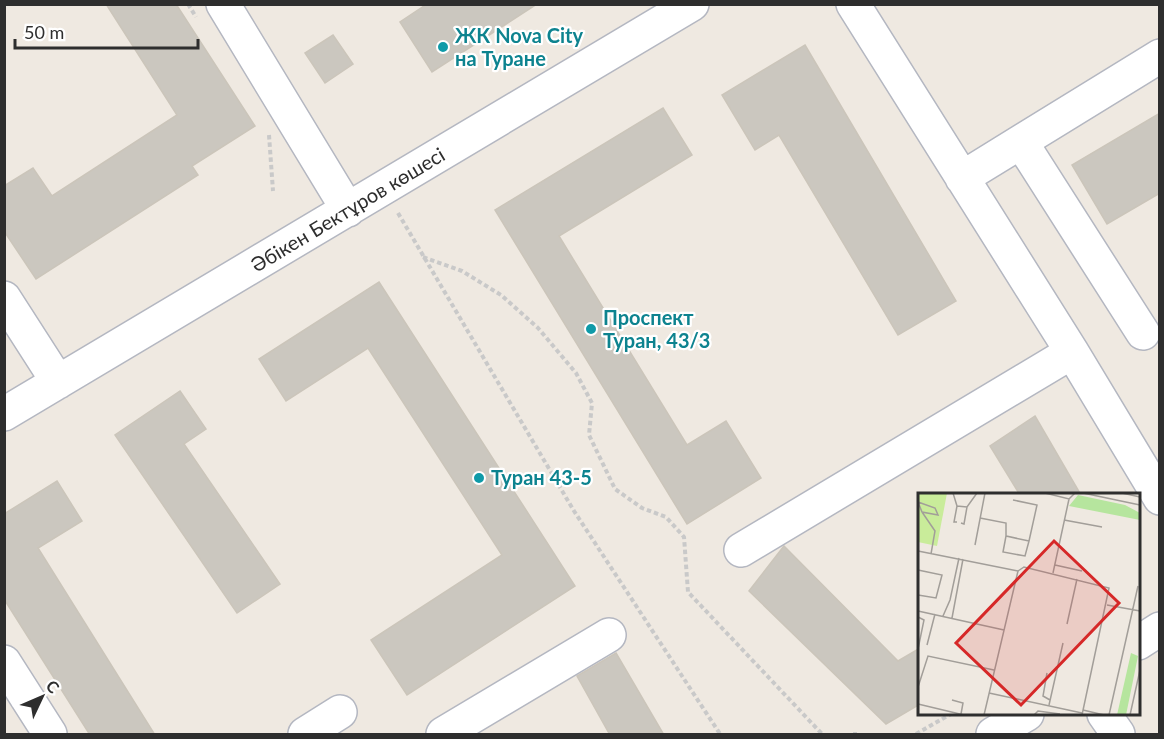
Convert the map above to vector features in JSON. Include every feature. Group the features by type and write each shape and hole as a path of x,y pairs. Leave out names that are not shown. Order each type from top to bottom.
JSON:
{"street":[{"name":"Әбікен Бектұров көшесі","path":"4,414 692,4"},
{"path":"853,4 1072,352 1160,498"},
{"path":"212,14 348,210"},
{"path":"962,178 1160,56"},
{"path":"1021,142 1143,333"},
{"path":"4,298 58,382"},
{"path":"741,550 1072,352"},
{"path":"1140,642 1160,629"},
{"path":"443,735 609,635"},
{"path":"4,662 50,735"},
{"path":"305,735 340,712"},
{"path":"993,735 1026,715"},
{"path":"1105,715 1118,735"}],"path":[{"path":"188,4 212,14"},
{"path":"268,130 273,191"},
{"path":"384,189 574,511 720,735"},
{"path":"423,257 462,272 501,295 538,328 561,355 576,373 592,403 589,435 615,489 642,508 666,517 684,537 688,592 822,735"},
{"path":"916,735 949,715"}],"building":[{"path":"106,4 176,4 255,126 192,166 198,175 36,279 4,231 4,186 33,168 52,196 177,115"},
{"name":"ЖК Nova City на Туране","path":"427,4 537,4 432,72 400,22"},
{"path":"333,35 353,64 325,83 305,53"},
{"path":"805,45 956,301 898,335 779,135 755,150 722,95"},
{"name":"Проспект Туран, 43/3","path":"663,108 692,155 559,236 687,445 726,421 761,478 687,524 495,210"},
{"path":"1160,113 1160,193 1107,224 1072,165"},
{"name":"Туран 43-5","path":"379,282 575,586 407,695 371,640 502,555 368,348 286,401 259,359"},
{"path":"180,391 206,429 184,444 280,584 237,613 115,435"},
{"path":"1035,416 1080,493 1019,493 990,446"},
{"path":"57,481 82,521 38,548 155,735 90,735 4,599 4,514"},
{"path":"784,546 898,661 918,649 918,705 886,724 749,591"},
{"path":"616,653 664,735 610,735 577,676"}],"place":[{"name":"ЖК Nova City на Туране","path":"443,47"},
{"name":"Проспект Туран, 43/3","path":"591,329"},
{"name":"Туран 43-5","path":"479,478"}]}
